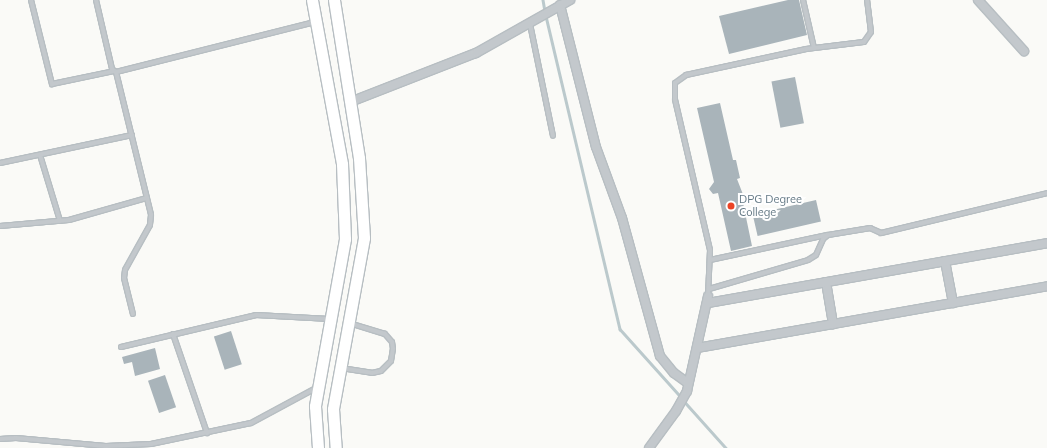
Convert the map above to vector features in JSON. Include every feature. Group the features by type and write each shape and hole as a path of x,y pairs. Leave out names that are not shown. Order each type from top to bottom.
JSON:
{"main road":[{"path":"312,0 342,164 345,239 315,406 318,448"},
{"path":"334,0 359,158 364,238 333,409 336,448"},
{"path":"335,293 354,295"}],"street":[{"path":"350,102 476,53 540,19 570,0"},
{"path":"980,1 1024,51"},
{"path":"560,5 596,146 622,218 660,356 687,387"},
{"path":"649,448 676,411 687,387 708,296 826,282 1047,243"},
{"path":"945,261 953,303"},
{"path":"826,282 833,324"},
{"path":"697,348 1047,286"}],"lane":[{"path":"31,0 52,84 115,72 315,22"},
{"path":"96,0 132,135 151,215 150,225 125,270 133,314"},
{"path":"803,0 814,48"},
{"path":"828,235 823,239 816,255 808,260 708,296 710,260 675,99 675,83 686,75 814,48 864,42 867,40 871,32 867,0"},
{"path":"530,24 553,136"},
{"path":"0,163 132,135"},
{"path":"40,155 60,221"},
{"path":"710,260 828,235 870,228 881,233 1047,193"},
{"path":"0,226 60,221 147,198"},
{"path":"121,347 256,315 330,319"},
{"path":"340,368 372,373 381,371 391,360 393,349 392,342 385,334 348,323"},
{"path":"173,334 207,433"},
{"path":"0,439 16,438 106,446 151,444 207,433 258,420 318,388"}],"building":[{"path":"788,0 799,0 807,35 729,54 719,16"},
{"path":"795,77 804,123 780,128 771,82"},
{"path":"720,103 733,160 736,160 740,178 737,179 744,197 742,198 752,246 731,251 718,193 713,194 709,189 714,182 697,108"},
{"path":"816,200 821,221 758,236 753,215"},
{"path":"231,331 242,364 225,370 214,337"},
{"path":"155,348 160,369 135,376 132,362 124,364 122,357"},
{"path":"165,375 176,407 159,413 148,381"}],"waterway":[{"path":"543,0 545,11"},
{"path":"546,16 620,329 681,397"},
{"path":"684,401 726,448"}],"place":[{"name":"DPG Degree College","path":"731,206"}]}
